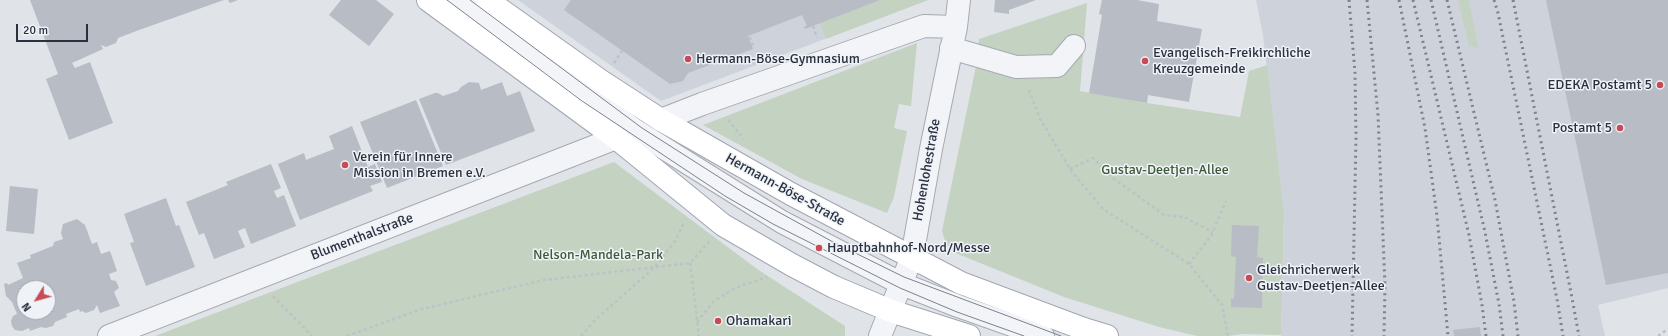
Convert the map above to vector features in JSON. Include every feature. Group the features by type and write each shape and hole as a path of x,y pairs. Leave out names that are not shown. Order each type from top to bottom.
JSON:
{"main road":[{"path":"428,0 616,138 723,225 792,265 834,287 891,311 968,336"},
{"name":"Hermann-Böse-Straße","path":"487,0 595,77 661,120 792,194 961,283 1084,329 1107,336"}],"street":[{"path":"458,0 635,130 679,159 782,222 902,284 958,306 1043,336"},
{"name":"Hohenlohestraße","path":"880,336 912,257 930,149 956,27 959,0"},
{"path":"661,120 702,104 924,26 956,27"},
{"path":"951,48 1016,67 1057,66 1074,46"},
{"name":"Blumenthalstraße","path":"108,336 616,138"}],"path":[{"path":"749,38 754,48"},
{"path":"620,55 622,51"},
{"path":"1016,67 1026,83 1040,119 1070,169 1103,209 1189,264 1222,305 1228,336"},
{"path":"1070,169 1093,158 1113,178 1164,215 1184,216 1213,232"},
{"path":"582,336 594,321 655,267 676,240 693,200"},
{"path":"1189,264 1213,232 1226,201"},
{"path":"347,336 422,309 544,280 690,263 723,225"},
{"path":"690,263 699,336"},
{"path":"697,322 713,302 730,292 774,275 792,265"},
{"path":"256,279 312,336"},
{"path":"1658,336 1668,329"}],"shaded area":[{"name":"Hermann-Böse-Gymnasium","path":"518,0 928,0 661,101"},
{"path":"1256,0 1668,0 1668,288 1598,305 1605,336 1281,336 1284,213 1263,35"}],"green space":[{"path":"880,0 928,0 826,39 820,23"},
{"path":"1458,0 1469,0 1478,48 1469,46"},
{"name":"Gustav-Deetjen-Allee","path":"1087,3 1080,91 1240,117 1249,71 1267,65 1284,213 1281,335 1242,334 1228,336 1197,336 1159,327 1064,297 953,252 946,244 942,231 976,66 979,39"},
{"path":"917,43 911,106 899,104 894,128 907,131 894,197 887,213 802,179 703,125"},
{"name":"Nelson-Mandela-Park","path":"614,162 757,269 845,326 845,336 155,336"}],"building":[{"path":"30,0 224,0 118,38 116,43 106,47 101,45 103,49 72,63 75,68 90,62 113,123 69,140 46,79 58,74"},
{"path":"228,0 238,0 230,3"},
{"path":"341,0 376,0 394,14 369,46 329,15"},
{"name":"Hermann-Böse-Gymnasium","path":"571,0 880,0 805,29 804,26 807,26 802,15 748,36 753,49 688,73 683,81 670,84 564,10"},
{"path":"995,0 1036,0 1009,10 1009,14 994,12"},
{"name":"Evangelisch-Freikirchliche Kreuzgemeinde","path":"1102,0 1137,0 1159,4 1157,21 1202,29 1189,102 1148,95 1147,103 1089,93 1102,15 1099,14"},
{"name":"Postamt 5","path":"1546,0 1668,0 1668,273 1606,285"},
{"path":"469,82 479,83 481,90 502,82 507,96 520,91 535,131 446,165 419,99 435,93 443,96 458,91"},
{"path":"416,100 443,166 387,188 360,122"},
{"path":"352,126 368,167 375,164 382,182 370,186 373,191 300,220 278,164 304,153 306,160 334,149 329,136"},
{"path":"271,164 281,188 274,191 277,198 284,195 296,226 251,244 245,228 238,231 245,247 214,259 204,233 199,235 186,202 228,185 226,182"},
{"path":"10,186 38,189 34,234 6,231"},
{"path":"166,198 176,226 179,225 195,267 146,286 130,243 134,242 124,214"},
{"path":"77,219 85,225 92,244 97,242 101,254 110,251 117,271 109,274 111,280 116,281 119,288 114,292 120,306 100,313 97,305 94,310 86,313 82,311 80,312 79,309 66,314 67,317 55,322 53,326 46,328 41,327 30,331 29,328 22,331 15,330 11,321 13,316 16,314 16,320 56,320 56,280 19,280 23,278 17,263 31,258 30,255 53,246 54,242 63,239 61,233 63,224"},
{"name":"Gleichricherwerk Gustav-Deetjen-Allee","path":"1232,225 1259,226 1257,257 1263,258 1262,308 1231,307 1231,298 1234,299 1236,257 1231,256"},
{"path":"16,281 16,312 12,302 6,296 4,284 7,283 8,285"},
{"path":"1480,327 1481,336 1454,336 1453,330"}],"tram line":[{"path":"447,0 582,101 725,196 773,224 900,288 957,312 1024,336"},
{"path":"470,0 642,128 744,193 833,242 904,277 1061,336"}],"railway":[{"path":"1349,0 1355,73 1356,137 1352,336"},
{"path":"1367,0 1378,115 1385,286 1384,336"},
{"path":"1399,0 1425,128 1437,216 1448,336"},
{"path":"1413,0 1469,235 1482,305 1486,336"},
{"path":"1431,0 1485,232 1499,304 1503,336"},
{"path":"1447,0 1495,200 1514,302 1518,336"},
{"path":"1494,0 1498,13 1557,299 1563,336"},
{"path":"1513,0 1579,336"}],"place":[{"name":"Hermann-Böse-Gymnasium","path":"688,59"},
{"name":"Evangelisch-Freikirchliche Kreuzgemeinde","path":"1145,61"},
{"name":"EDEKA Postamt 5","path":"1660,85"},
{"name":"Postamt 5","path":"1620,128"},
{"name":"Verein für Innere Mission in Bremen e.V.","path":"345,165"},
{"name":"Hauptbahnhof-Nord/Messe","path":"819,248"},
{"name":"Gleichricherwerk Gustav-Deetjen-Allee","path":"1249,278"},
{"name":"Ohamakari","path":"718,321"}]}
